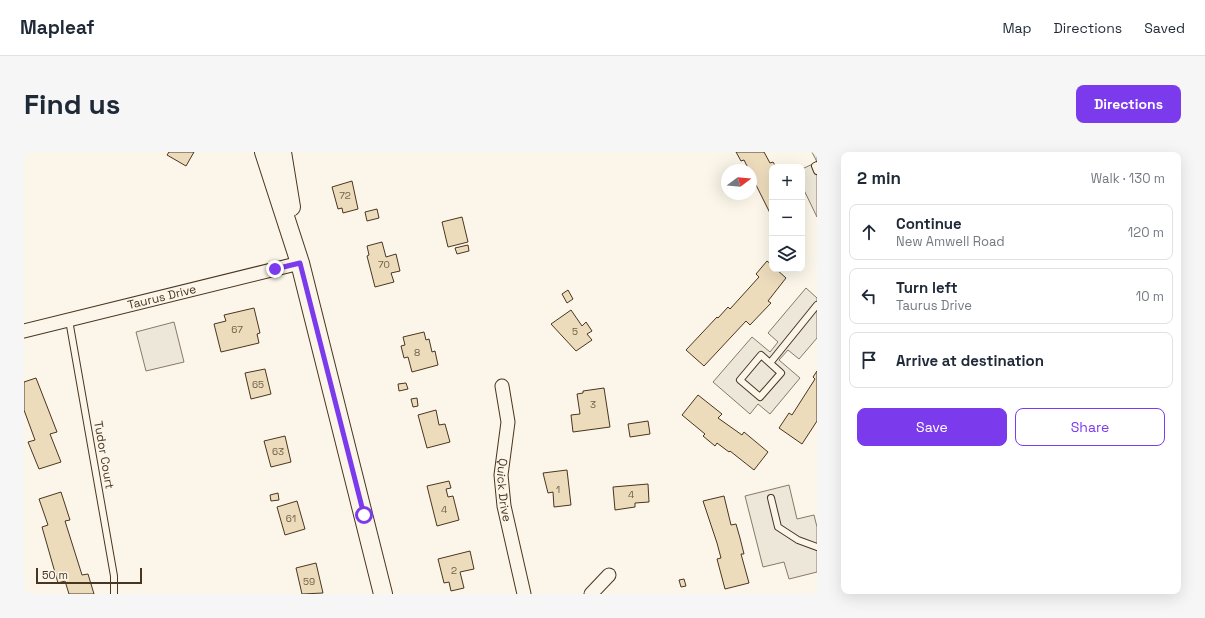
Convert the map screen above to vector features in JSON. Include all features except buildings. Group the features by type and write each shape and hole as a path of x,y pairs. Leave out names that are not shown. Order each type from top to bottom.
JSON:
{"street":[{"path":"264,152 300,263 336,401 383,594"},
{"path":"282,152 300,263"},
{"name":"Taurus Drive","path":"24,331 300,263"},
{"name":"Quick Drive","path":"502,386 508,422 502,475 504,506 524,594"},
{"path":"591,594 609,575"}],"lane":[{"path":"817,165 815,166 817,171"},
{"path":"770,363 817,305"},
{"name":"Tudor Court","path":"69,320 114,576 114,594"},
{"path":"761,355 770,363 781,373 760,397 740,380 761,355"},
{"path":"771,498 778,527 798,540 817,547"}],"shaded area":[{"path":"812,152 817,152 817,162"},
{"path":"817,162 817,217 805,192 805,168"},
{"path":"806,288 817,298 817,338 799,359 788,350 779,360 800,378 770,414 758,404 750,414 713,382 752,337 770,352 778,342 768,333"},
{"path":"174,322 184,362 146,371 136,332"},
{"path":"789,485 797,519 814,515 817,527 817,572 789,579 784,562 763,567 745,496"}],"route":[{"path":"275,269 300,263 364,515"}]}
